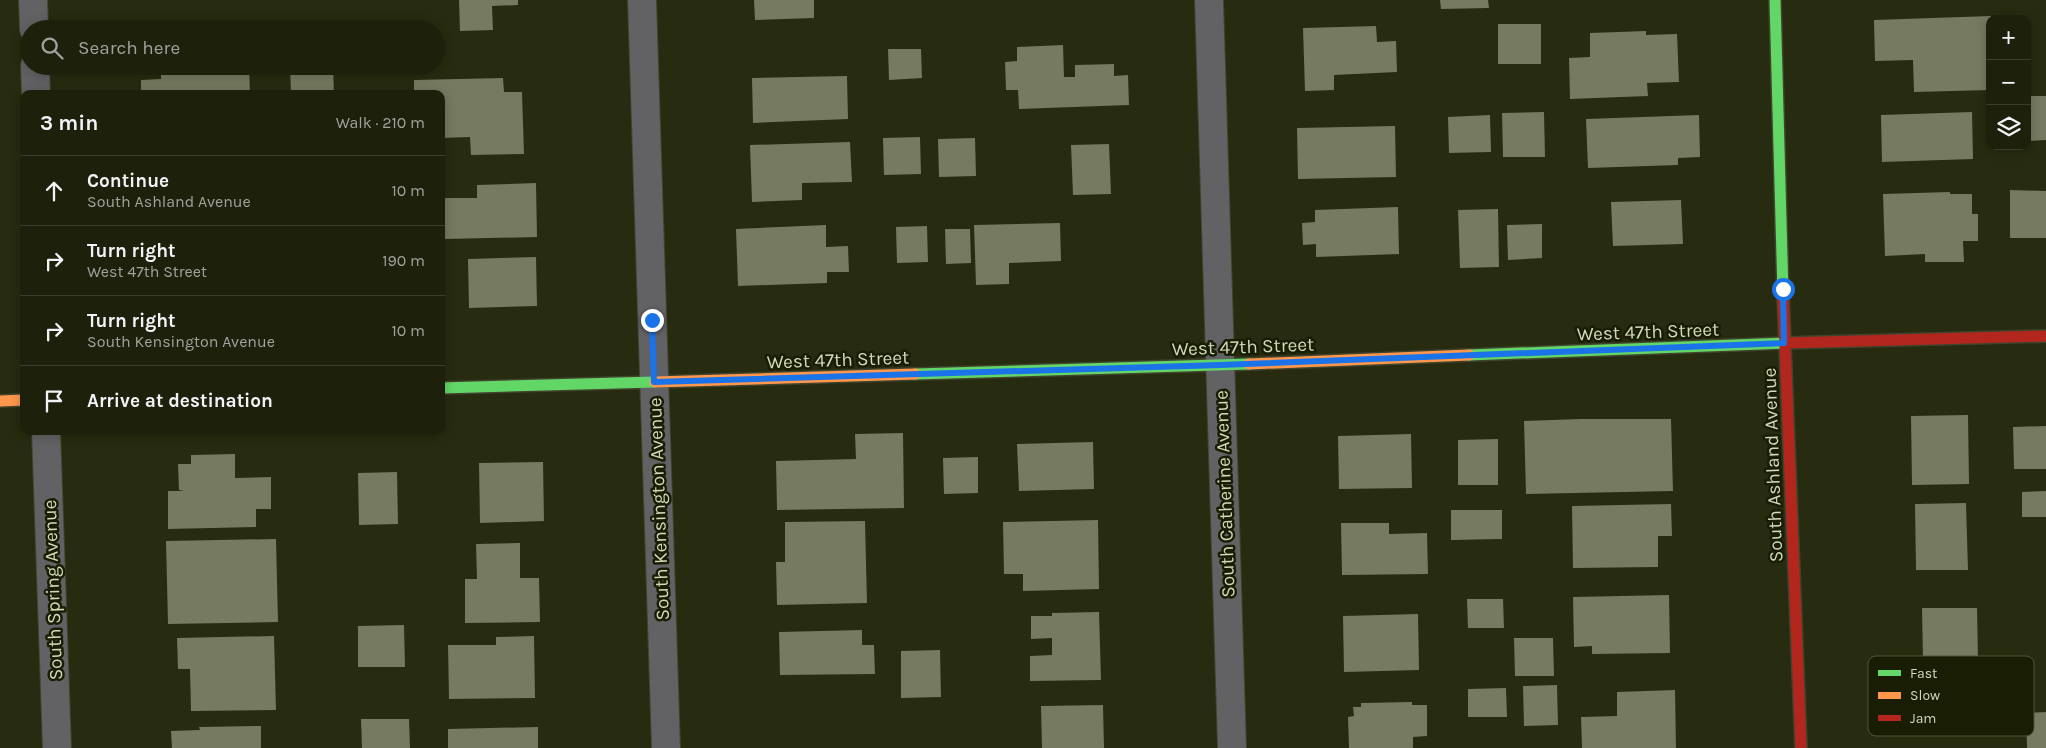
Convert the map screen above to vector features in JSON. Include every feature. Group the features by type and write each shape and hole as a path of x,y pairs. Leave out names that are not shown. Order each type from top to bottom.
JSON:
{"main road":[{"name":"South Ashland Avenue","path":"1775,0 1784,343 1801,748"},
{"name":"West 47th Street","path":"445,388 1220,365 1784,343 2046,336"},
{"path":"0,401 20,400"}],"street":[{"path":"33,0 34,20"},
{"name":"South Kensington Avenue","path":"642,0 666,748"},
{"name":"South Catherine Avenue","path":"1209,0 1232,748"},
{"path":"35,75 36,90"},
{"name":"South Spring Avenue","path":"46,435 57,748"}],"building":[{"path":"459,0 518,0 518,5 492,6 493,30 460,31"},
{"path":"754,0 814,0 814,18 755,20"},
{"path":"1440,0 1488,0 1489,8 1441,9"},
{"path":"1986,16 1986,90 1914,92 1913,60 1875,61 1874,20"},
{"path":"1498,24 1541,24 1541,64 1498,64"},
{"path":"1376,26 1377,42 1396,41 1397,72 1334,75 1334,90 1305,91 1303,28"},
{"path":"1646,31 1646,35 1677,34 1679,82 1647,83 1648,96 1570,99 1569,58 1590,57 1590,33"},
{"path":"1063,45 1064,77 1075,77 1075,65 1114,64 1114,76 1128,75 1129,105 1019,109 1018,90 1006,90 1005,62 1017,61 1017,47"},
{"path":"888,49 921,49 922,78 889,80"},
{"path":"161,75 249,75 250,90 141,90 141,80 161,79"},
{"path":"290,75 333,75 334,90 291,90"},
{"path":"847,76 848,119 753,123 752,78"},
{"path":"503,78 504,92 522,92 524,154 471,155 470,137 445,138 445,90 414,90 414,80"},
{"path":"2031,96 2046,96 2046,140 2031,141"},
{"path":"1544,112 1545,157 1503,157 1502,113"},
{"path":"1972,112 1973,159 1882,162 1881,115"},
{"path":"1490,115 1491,152 1449,153 1448,117"},
{"path":"1699,115 1700,157 1678,158 1678,165 1588,168 1586,119"},
{"path":"1395,126 1396,177 1298,179 1297,128"},
{"path":"920,137 921,174 884,175 883,138"},
{"path":"975,138 976,176 939,177 938,139"},
{"path":"850,142 852,182 802,183 802,200 752,202 750,145"},
{"path":"1109,144 1111,194 1073,195 1071,145"},
{"path":"536,183 537,237 445,239 445,198 477,198 477,185"},
{"path":"2010,190 2046,191 2046,238 2010,238"},
{"path":"1950,192 1950,194 1972,194 1972,214 1978,214 1978,241 1963,241 1964,262 1925,262 1925,254 1885,256 1883,194"},
{"path":"1681,200 1683,244 1613,246 1611,202"},
{"path":"1398,207 1399,254 1316,257 1316,244 1303,245 1302,223 1315,222 1315,210"},
{"path":"1498,209 1499,267 1460,268 1458,210"},
{"path":"1060,223 1061,261 1009,263 1009,284 976,285 974,225"},
{"path":"1542,224 1542,258 1508,260 1507,225"},
{"path":"826,225 826,247 848,246 849,272 827,272 827,283 738,286 736,229"},
{"path":"927,226 928,262 897,263 896,227"},
{"path":"945,229 970,229 971,263 946,264"},
{"path":"536,257 537,306 469,308 468,259"},
{"path":"1968,415 1969,484 1912,485 1911,416"},
{"path":"1671,419 1673,491 1526,494 1524,421"},
{"path":"2046,426 2046,469 2014,469 2013,427"},
{"path":"903,433 904,508 777,510 776,461 856,459 855,434"},
{"path":"1411,434 1412,488 1339,489 1338,436"},
{"path":"1498,439 1498,485 1458,485 1458,440"},
{"path":"1093,442 1094,489 1019,491 1017,444"},
{"path":"235,454 235,478 271,477 271,509 256,509 256,527 168,529 168,491 184,491 179,490 178,464 191,464 191,455"},
{"path":"978,457 978,493 944,494 943,458"},
{"path":"543,462 544,521 480,523 479,463"},
{"path":"397,472 398,524 359,525 358,473"},
{"path":"2046,491 2046,517 2022,517 2022,492"},
{"path":"1966,503 1968,570 1916,570 1915,504"},
{"path":"1671,504 1672,536 1658,536 1658,567 1573,568 1572,506"},
{"path":"1451,510 1502,510 1502,539 1451,540"},
{"path":"1098,520 1099,589 1023,591 1023,574 1004,574 1003,522"},
{"path":"865,521 867,603 777,605 776,562 785,562 785,522"},
{"path":"1341,523 1389,523 1389,534 1427,533 1428,574 1342,575"},
{"path":"276,539 278,622 168,624 166,541"},
{"path":"520,543 520,578 539,578 540,622 465,623 465,579 477,579 476,544"},
{"path":"1669,595 1670,653 1592,654 1592,646 1574,647 1573,597"},
{"path":"1467,599 1503,599 1504,628 1468,628"},
{"path":"1922,608 1977,608 1978,656 1923,656"},
{"path":"1099,612 1101,680 1030,681 1030,656 1052,655 1052,638 1031,639 1031,616 1052,616 1052,613"},
{"path":"1418,614 1419,670 1344,672 1343,616"},
{"path":"404,625 405,667 358,667 358,626"},
{"path":"862,630 862,645 874,645 875,674 780,675 779,632"},
{"path":"274,636 276,710 191,711 190,669 178,669 177,638"},
{"path":"534,636 535,698 449,699 448,645 496,645 496,637"},
{"path":"1514,638 1553,638 1554,676 1515,676"},
{"path":"940,650 941,697 901,698 901,651"},
{"path":"1557,685 1558,725 1524,726 1523,686"},
{"path":"1506,688 1507,717 1468,717 1468,689"},
{"path":"1675,690 1676,748 1582,748 1581,717 1617,716 1617,692"},
{"path":"1412,702 1412,705 1427,705 1427,736 1413,737 1413,748 1349,748 1348,717 1354,716 1353,707 1361,707 1361,703"},
{"path":"1103,705 1104,748 1042,748 1041,706"},
{"path":"2046,712 2046,748 2027,748 2027,736 2034,736 2034,713"},
{"path":"361,719 409,719 410,748 362,748"},
{"path":"261,726 261,748 172,748 171,731 200,730 199,727"},
{"path":"538,727 538,748 448,748 448,729"}],"traffic: fast":[{"path":"1775,0 1783,294"},
{"path":"1469,355 1784,343"},
{"path":"915,374 1249,364"},
{"path":"445,388 655,382"}],"traffic: slow":[{"path":"1249,364 1469,355"},
{"path":"655,382 915,374"},
{"path":"0,401 20,400"}],"traffic: jam":[{"path":"1783,294 1801,748"},
{"path":"1784,343 2046,336"}],"route":[{"path":"652,320 654,382 1220,365 1784,343 1783,289"}]}
